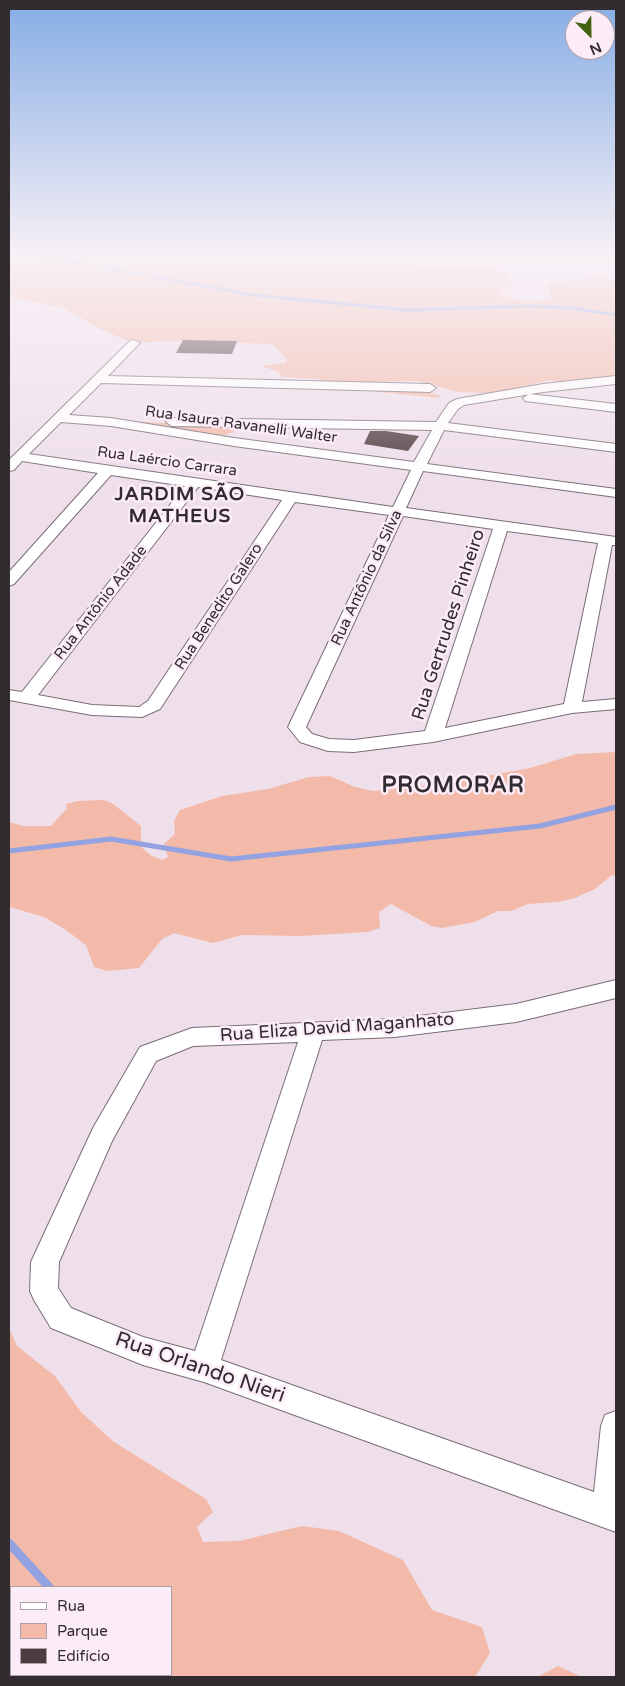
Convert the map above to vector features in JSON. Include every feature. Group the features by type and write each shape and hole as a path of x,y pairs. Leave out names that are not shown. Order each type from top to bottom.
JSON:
{"street":[{"path":"9,467 134,343"},
{"path":"99,379 430,388"},
{"path":"500,395 616,380"},
{"path":"558,386 558,401"},
{"path":"500,395 616,408"},
{"name":"Rua Antônio da Silva","path":"433,736 354,746 328,746 306,738 297,727 419,466 440,426 453,406 461,402 500,395"},
{"name":"Rua Isaura Ravanelli Walter","path":"58,418 111,422 234,442 616,493"},
{"path":"111,422 248,422 440,426 616,448"},
{"path":"234,442 248,422"},
{"name":"Rua Laércio Carrara","path":"19,457 290,497 399,510 611,540"},
{"path":"9,581 108,470"},
{"name":"Rua Antônio Adade","path":"17,697 194,483"},
{"name":"Rua Benedito Galero","path":"17,697 92,710 142,712 154,704 162,695 290,497"},
{"name":"Rua Gertrudes Pinheiro","path":"433,736 502,525"},
{"path":"572,708 611,540"},
{"path":"433,736 572,708 616,704"},
{"name":"Rua Eliza David Maganhato","path":"148,1054 192,1037 395,1028 516,1013 616,989"},
{"path":"204,1368 313,1032"},
{"name":"Rua Orlando Nieri","path":"148,1054 102,1136 45,1262 44,1291 61,1318 143,1351 204,1368 613,1515"},
{"path":"613,1515 610,1486 616,1426"}],"green space":[{"path":"113,335 616,335 616,377 592,378 572,384 549,380 507,391 486,393 457,392 418,381 389,381 381,385 384,388 432,393 441,396 437,398 370,391 318,379 282,377 277,371 260,366 285,363 287,360 271,344 175,341 132,343"},
{"path":"137,423 224,425 235,428 234,432 221,436"},
{"path":"616,752 616,876 612,875 595,889 575,898 558,902 528,904 511,911 498,911 475,922 442,928 431,926 391,904 379,912 380,928 367,932 301,936 242,935 213,943 174,933 162,939 139,968 108,971 94,967 86,945 66,930 44,917 9,907 9,822 23,826 51,826 67,808 66,804 78,801 103,800 112,803 141,826 141,847 152,856 163,860 168,857 164,844 175,834 174,821 180,810 222,796 268,789 309,777 330,776 355,787 373,791 442,784 530,768 576,754"},
{"path":"9,1328 17,1346 55,1376 81,1412 114,1442 206,1499 213,1512 197,1527 203,1542 239,1541 302,1526 339,1531 403,1560 432,1610 482,1627 490,1653 475,1677 9,1677"},
{"path":"558,1666 582,1677 537,1677"}],"building":[{"path":"183,340 237,341 232,354 176,353"},
{"path":"370,431 386,431 419,436 408,451 364,444"}],"waterway":[{"path":"9,851 111,839 231,859 540,826 616,807"},
{"path":"9,1543 48,1586"}],"district":[{"name":"JARDIM SÃO MATHEUS","path":"180,506"},
{"name":"PROMORAR","path":"453,786"}]}
